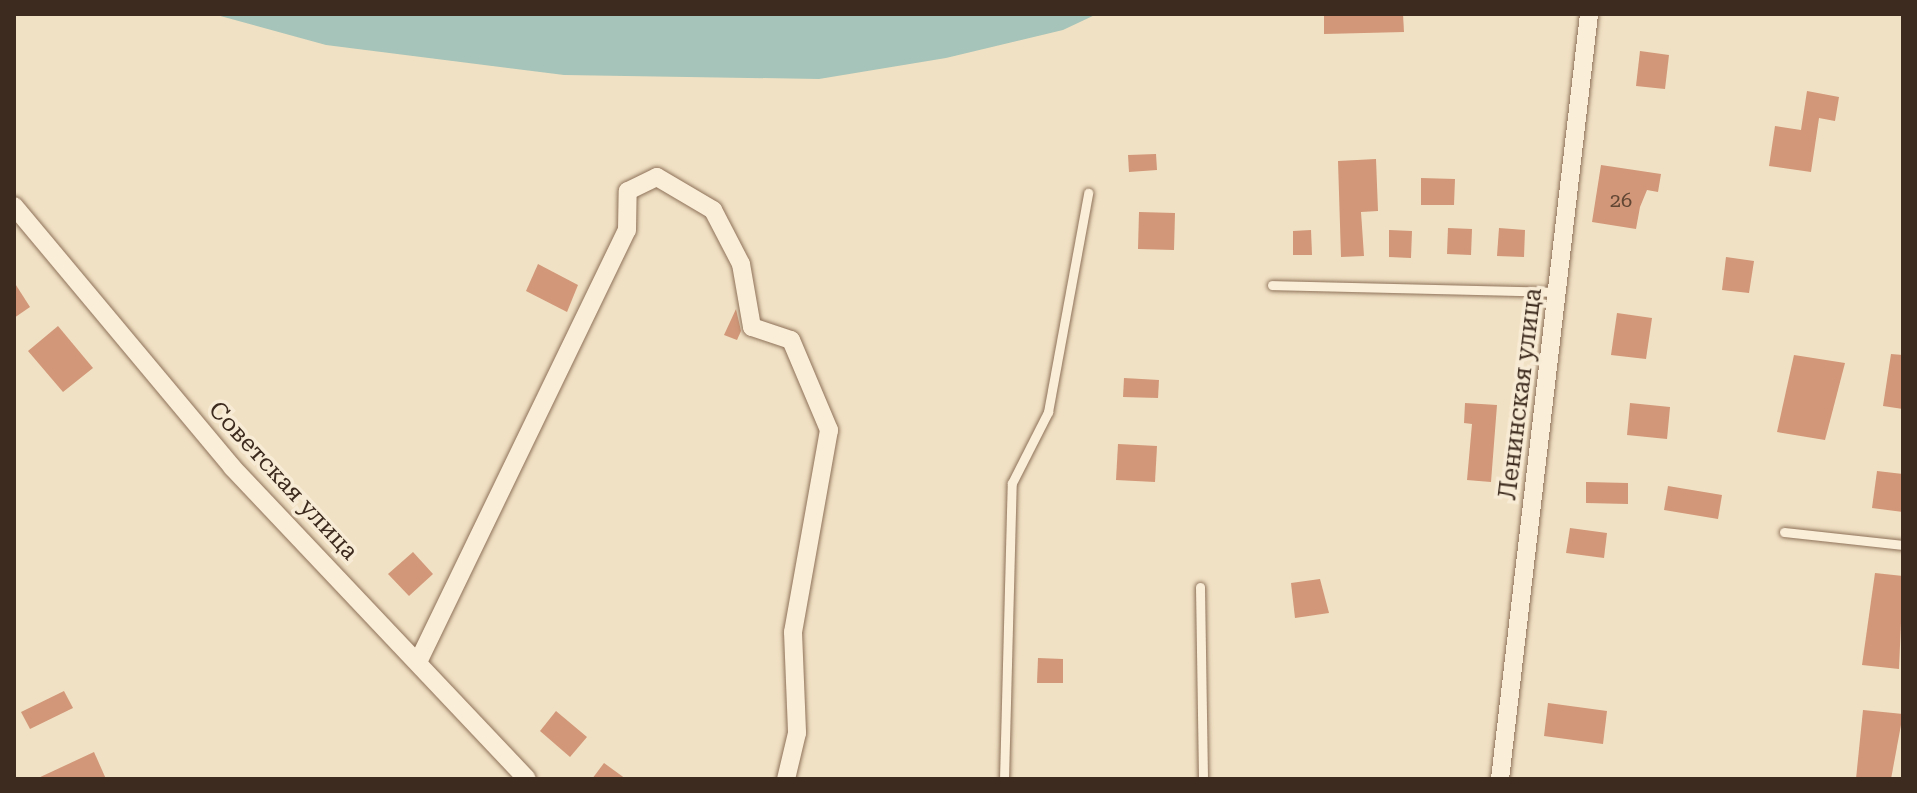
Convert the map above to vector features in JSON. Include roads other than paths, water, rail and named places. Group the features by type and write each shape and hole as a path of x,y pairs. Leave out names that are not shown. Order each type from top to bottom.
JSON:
{"street":[{"name":"Ленинская улица","path":"1500,779 1589,14"},
{"path":"419,660 627,230 628,191 657,177 713,210 741,264 752,327 791,340 829,430 793,632 797,733 786,779"},
{"name":"Советская улица","path":"14,206 232,467 419,660 527,779"}],"lane":[{"path":"1004,779 1012,483 1048,412 1088,193"},
{"path":"1272,285 1557,292"},
{"path":"1784,532 1903,545"},
{"path":"1200,587 1203,779"}],"water":[{"path":"213,14 1097,14 1063,30 946,58 819,79 564,75 326,45"}]}
